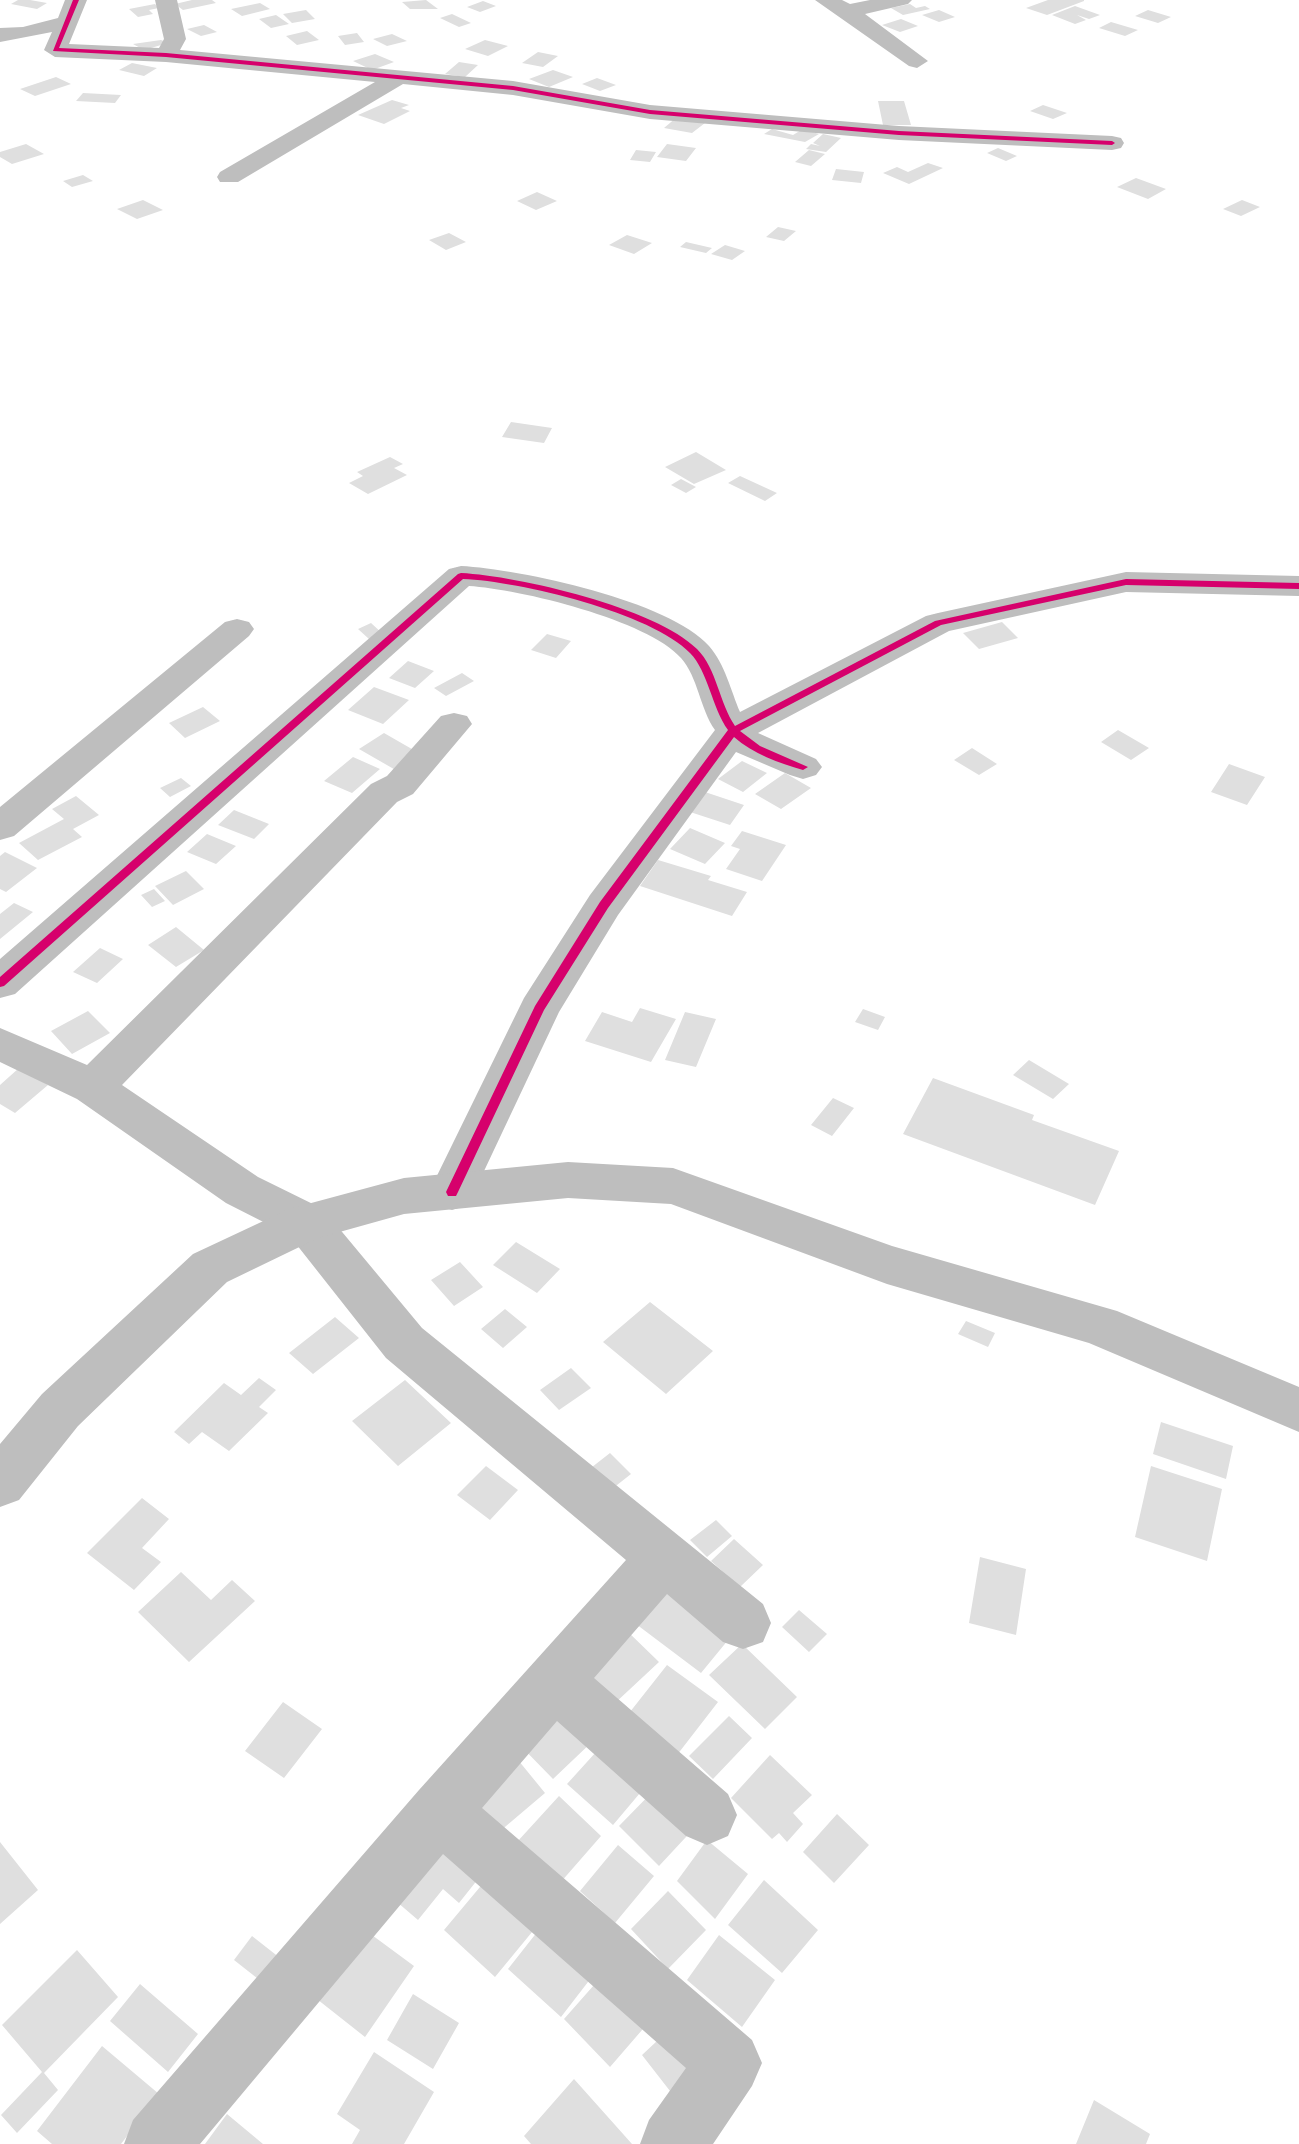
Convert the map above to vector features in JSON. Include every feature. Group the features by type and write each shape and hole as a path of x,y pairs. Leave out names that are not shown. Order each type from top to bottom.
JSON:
{"street":[{"path":"76,0 55,50 337,63 399,77 513,88 650,112 899,133 1112,143"},
{"path":"166,0 175,39 166,55"},
{"path":"826,0 847,11 917,61"},
{"path":"847,11 901,0"},
{"path":"0,35 24,33 66,22"},
{"path":"229,177 399,77"},
{"path":"0,983 461,576 479,575 523,583 663,627 695,651 733,731 760,750 803,767"},
{"path":"452,1192 539,1009 604,905 733,731 938,623 1126,582 1299,586"},
{"path":"0,827 237,629"},
{"path":"93,1087 384,793 400,785 454,724"},
{"path":"0,1044 93,1087 242,1190 306,1222 404,1343 743,1623"},
{"path":"0,1483 60,1410 210,1268 306,1222 404,1196 568,1180 673,1186 887,1264 1100,1326 1299,1410"},
{"path":"157,2144 440,1811 662,1559"},
{"path":"554,1681 707,1815"},
{"path":"440,1811 729,2063 673,2144"}],"building":[{"path":"18,0 47,3 37,9 11,4"},
{"path":"212,0 216,3 183,10 175,4"},
{"path":"426,0 438,9 410,9 402,2"},
{"path":"1048,0 1084,1 1047,15 1026,8"},
{"path":"483,1 496,6 480,12 467,7"},
{"path":"260,3 270,9 242,16 231,9"},
{"path":"155,4 159,8 149,10 153,14 138,17 129,9"},
{"path":"910,4 916,8 925,6 930,9 903,15 891,8"},
{"path":"1075,6 1100,15 1089,19 1077,15 1086,20 1075,24 1052,15"},
{"path":"306,10 315,19 292,23 283,14"},
{"path":"939,10 955,17 939,22 922,15"},
{"path":"1148,10 1171,17 1158,23 1135,16"},
{"path":"452,14 471,23 459,27 440,18"},
{"path":"276,15 289,24 271,28 259,19"},
{"path":"901,19 918,26 900,32 882,25"},
{"path":"1111,22 1138,30 1125,36 1099,28"},
{"path":"204,25 217,32 201,36 187,29"},
{"path":"307,31 319,40 297,45 286,36"},
{"path":"357,33 364,42 345,45 338,36"},
{"path":"392,34 407,41 387,46 373,39"},
{"path":"161,40 168,43 144,50 133,44"},
{"path":"485,40 508,46 488,56 465,49"},
{"path":"538,52 558,56 543,67 522,63"},
{"path":"375,54 394,62 372,70 353,61"},
{"path":"459,62 478,65 465,77 445,74"},
{"path":"132,63 157,68 144,76 119,70"},
{"path":"553,70 573,77 549,87 529,79"},
{"path":"56,77 71,84 35,96 20,89"},
{"path":"597,78 616,85 600,91 582,84"},
{"path":"83,93 121,95 115,103 76,101"},
{"path":"392,100 409,105 401,108 410,111 384,124 358,115"},
{"path":"878,101 904,101 911,125 883,125"},
{"path":"1043,105 1067,113 1053,119 1030,111"},
{"path":"677,117 705,123 692,133 664,128"},
{"path":"772,129 793,135 803,129 819,134 805,142 764,134"},
{"path":"823,134 841,138 826,152 806,149 811,144 820,146 813,143"},
{"path":"26,144 44,154 12,164 0,157 0,152"},
{"path":"667,144 696,148 686,161 657,157"},
{"path":"998,148 1017,156 1006,161 987,153"},
{"path":"636,150 656,152 650,162 630,160"},
{"path":"809,150 825,154 811,166 795,162"},
{"path":"928,163 943,168 909,184 883,173 897,167 908,172"},
{"path":"836,169 864,172 861,183 832,180"},
{"path":"83,175 93,181 72,187 63,181"},
{"path":"1136,178 1166,189 1148,199 1117,187"},
{"path":"537,192 557,201 536,210 517,201"},
{"path":"143,200 163,210 137,219 117,209"},
{"path":"1242,200 1260,207 1241,216 1223,209"},
{"path":"778,227 796,231 784,241 766,237"},
{"path":"449,233 466,242 446,250 429,240"},
{"path":"627,235 652,243 634,254 609,245"},
{"path":"686,242 712,248 706,253 680,247"},
{"path":"725,245 745,251 732,260 711,254"},
{"path":"511,422 552,428 544,443 502,437"},
{"path":"696,452 726,470 694,484 665,467"},
{"path":"390,457 403,464 394,468 407,475 368,494 349,483 363,476 357,472"},
{"path":"740,476 777,493 765,501 728,483"},
{"path":"681,479 696,487 686,493 671,485"},
{"path":"1002,622 1018,638 979,649 963,633"},
{"path":"371,623 383,634 369,639 358,629"},
{"path":"547,634 571,641 556,658 531,650"},
{"path":"408,661 434,671 415,688 389,678"},
{"path":"462,673 474,681 446,696 434,688"},
{"path":"374,687 409,700 383,724 348,710"},
{"path":"203,707 220,721 185,738 169,723"},
{"path":"1118,730 1149,748 1131,760 1101,742"},
{"path":"384,733 424,756 399,772 359,749"},
{"path":"972,748 997,764 979,775 954,760"},
{"path":"353,757 380,769 352,793 324,781"},
{"path":"742,761 767,773 743,792 718,779"},
{"path":"1229,764 1265,777 1247,805 1211,792"},
{"path":"785,773 811,788 781,809 755,794"},
{"path":"181,778 191,786 170,797 160,788"},
{"path":"702,791 744,805 730,825 687,811"},
{"path":"76,796 99,815 73,829 82,837 38,860 19,843 64,819 52,809"},
{"path":"234,810 269,824 254,839 218,825"},
{"path":"690,828 725,843 705,864 670,849"},
{"path":"742,831 786,845 762,881 726,869 740,849 731,846"},
{"path":"207,834 236,846 216,864 187,852"},
{"path":"5,852 37,868 6,892 0,889 0,856"},
{"path":"658,860 711,876 708,880 747,892 732,916 640,886"},
{"path":"186,871 204,889 173,905 155,886"},
{"path":"154,889 165,901 152,907 141,895"},
{"path":"14,903 33,912 0,939 0,914"},
{"path":"176,927 204,950 176,967 148,945"},
{"path":"100,948 123,959 97,983 73,972"},
{"path":"640,1008 676,1019 651,1062 585,1041 602,1012 632,1022"},
{"path":"863,1009 885,1017 878,1030 855,1022"},
{"path":"88,1011 110,1033 72,1054 51,1031"},
{"path":"685,1012 716,1019 696,1067 665,1060"},
{"path":"1029,1060 1069,1084 1053,1099 1013,1075"},
{"path":"19,1068 48,1085 15,1113 0,1104 0,1085"},
{"path":"933,1078 1034,1115 1032,1120 1119,1151 1095,1205 903,1134"},
{"path":"833,1098 854,1108 832,1136 811,1125"},
{"path":"516,1242 560,1269 537,1293 493,1265"},
{"path":"460,1262 483,1287 454,1306 431,1280"},
{"path":"650,1302 713,1351 666,1394 603,1342"},
{"path":"505,1309 527,1327 503,1348 481,1329"},
{"path":"335,1317 359,1338 313,1374 289,1353"},
{"path":"966,1321 995,1333 988,1347 958,1334"},
{"path":"571,1368 591,1388 559,1410 540,1390"},
{"path":"259,1378 276,1390 259,1407 268,1413 229,1451 202,1432 189,1444 174,1432 224,1383 241,1395"},
{"path":"405,1380 451,1423 398,1466 352,1421"},
{"path":"1161,1422 1233,1446 1226,1479 1153,1454"},
{"path":"610,1453 631,1474 598,1500 578,1478"},
{"path":"486,1466 518,1490 490,1520 457,1495"},
{"path":"1151,1466 1222,1489 1207,1561 1135,1537"},
{"path":"142,1498 169,1519 142,1548 161,1562 134,1590 87,1553"},
{"path":"716,1520 732,1536 707,1557 690,1540"},
{"path":"734,1539 763,1565 740,1587 711,1561"},
{"path":"980,1557 1026,1569 1016,1635 969,1623"},
{"path":"181,1572 211,1600 232,1580 255,1601 189,1662 138,1612"},
{"path":"661,1580 733,1634 701,1673 628,1618"},
{"path":"799,1610 827,1634 809,1652 782,1627"},
{"path":"624,1628 659,1662 614,1704 579,1668"},
{"path":"742,1644 797,1697 765,1729 709,1675"},
{"path":"667,1665 718,1702 677,1755 626,1717"},
{"path":"555,1701 594,1740 553,1779 515,1740"},
{"path":"283,1702 322,1729 284,1778 245,1751"},
{"path":"729,1716 752,1738 713,1779 689,1756"},
{"path":"606,1741 651,1780 613,1825 567,1784"},
{"path":"514,1755 545,1793 499,1832 467,1792"},
{"path":"770,1755 812,1795 793,1813 803,1824 787,1842 779,1833 772,1839 731,1798"},
{"path":"659,1785 699,1823 659,1866 619,1826"},
{"path":"559,1796 601,1836 560,1883 517,1842"},
{"path":"837,1814 869,1845 834,1883 803,1852"},
{"path":"439,1822 490,1864 459,1903 443,1889 418,1920 383,1890"},
{"path":"707,1840 748,1874 715,1919 677,1881"},
{"path":"0,1842 38,1890 0,1924"},
{"path":"618,1845 654,1876 615,1923 580,1891"},
{"path":"764,1880 818,1930 782,1973 728,1925"},
{"path":"485,1881 537,1926 495,1977 444,1930"},
{"path":"668,1891 706,1930 668,1969 631,1929"},
{"path":"545,1922 598,1969 561,2017 508,1969"},
{"path":"357,1924 414,1966 365,2037 308,1992"},
{"path":"719,1935 775,1980 742,2027 687,1980"},
{"path":"252,1936 280,1958 262,1982 234,1960"},
{"path":"77,1950 118,1997 44,2073 58,2090 17,2133 1,2115 42,2072 2,2025"},
{"path":"609,1968 655,2015 610,2067 564,2019"},
{"path":"140,1984 198,2034 168,2072 110,2021"},
{"path":"413,1994 459,2023 433,2069 387,2040"},
{"path":"672,2027 707,2071 677,2100 642,2055"},
{"path":"102,2046 159,2094 121,2144 52,2144 37,2131"},
{"path":"374,2052 434,2092 404,2144 352,2144 360,2130 337,2114"},
{"path":"574,2079 632,2144 531,2144 524,2136"},
{"path":"1094,2100 1150,2134 1146,2144 1076,2144"},
{"path":"227,2114 263,2144 205,2144"}],"cycle path":[{"path":"76,0 55,50 166,55 513,88 650,112 899,133 1112,143"},
{"path":"0,983 461,576 548,590 622,612 655,626 696,653 727,722 740,737 765,753 803,767"},
{"path":"452,1192 539,1009 604,905 733,731 938,623 1126,582 1299,586"}]}
